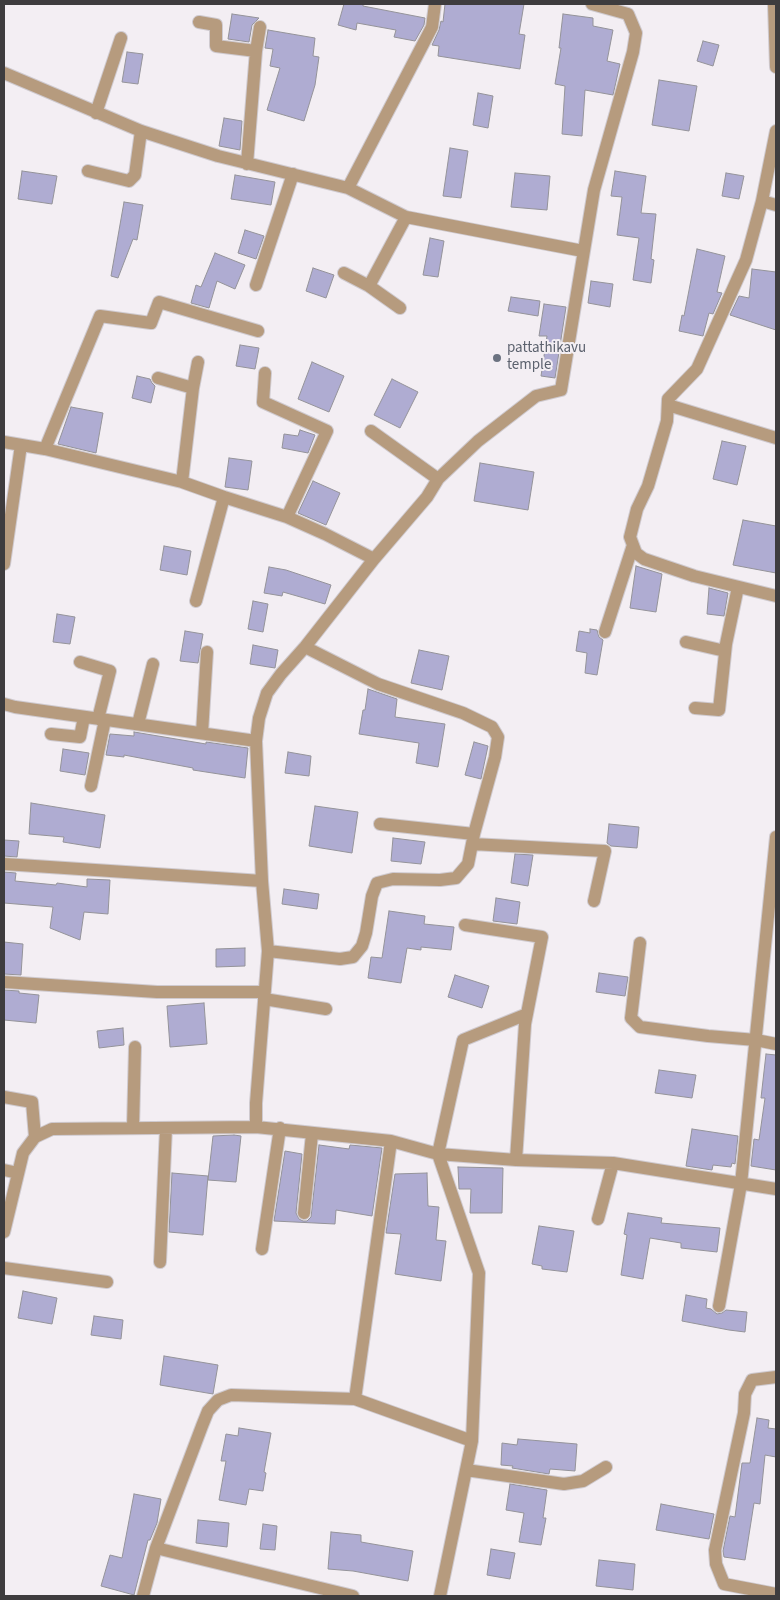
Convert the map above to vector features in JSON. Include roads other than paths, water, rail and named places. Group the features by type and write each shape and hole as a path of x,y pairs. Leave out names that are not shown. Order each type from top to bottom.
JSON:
{"street":[{"path":"348,188 432,26 435,4"},
{"path":"256,1127 256,1104 268,951 262,881 256,741 259,718 267,693 281,674 427,497 438,479 478,440 536,396 561,390 594,190 633,52 636,33 628,14 592,4"},
{"path":"774,4 776,67"},
{"path":"200,22 216,26 216,46 256,51"},
{"path":"247,164 256,51 260,27"},
{"path":"96,113 121,38"},
{"path":"4,73 141,131 247,164 348,188 406,217 583,250"},
{"path":"88,171 129,181 135,175 141,131"},
{"path":"776,131 762,201 746,260 697,370 668,399 667,421 648,486 637,509 630,537 636,553 644,559 694,576 776,596"},
{"path":"256,285 293,174"},
{"path":"762,201 776,205"},
{"path":"369,286 406,217"},
{"path":"344,273 369,286 400,308"},
{"path":"45,449 100,316 151,323 159,302 258,331"},
{"path":"182,482 198,362"},
{"path":"265,373 263,402 327,431 287,517"},
{"path":"158,378 194,388"},
{"path":"668,405 776,438"},
{"path":"372,431 438,479"},
{"path":"4,442 45,449 182,482 287,517 326,534 374,559"},
{"path":"4,564 21,445"},
{"path":"196,601 224,497"},
{"path":"605,632 633,545"},
{"path":"695,708 719,710 725,651 738,587"},
{"path":"686,642 725,651"},
{"path":"268,951 340,959 353,957 362,946 372,896 377,883 393,879 440,880 456,878 468,864 496,757 498,737 492,727 463,713 378,684 305,647"},
{"path":"202,733 207,652"},
{"path":"80,662 110,671 92,786"},
{"path":"138,724 153,664"},
{"path":"4,704 256,741"},
{"path":"50,734 80,737 84,716"},
{"path":"380,824 473,839 605,851 594,901"},
{"path":"719,1306 741,1184 776,837"},
{"path":"4,864 262,881"},
{"path":"465,925 542,937 527,1014 516,1160"},
{"path":"640,943 631,1018 640,1027 776,1044"},
{"path":"4,982 157,992 264,996 326,1009"},
{"path":"440,1596 472,1441 479,1274 438,1154 463,1040 527,1014"},
{"path":"133,1128 135,1047"},
{"path":"4,1097 32,1102 35,1137"},
{"path":"160,1262 166,1128"},
{"path":"262,1249 280,1128"},
{"path":"4,1232 23,1154 35,1137 52,1129 280,1128 312,1134 390,1141 438,1154 516,1160 613,1163 776,1189"},
{"path":"304,1213 312,1134"},
{"path":"355,1399 390,1141"},
{"path":"598,1219 613,1163"},
{"path":"4,1170 18,1173"},
{"path":"4,1268 108,1282"},
{"path":"776,1377 752,1380 744,1394 744,1413 715,1550 716,1564 724,1584 776,1594"},
{"path":"143,1596 156,1548 202,1426 208,1411 218,1400 231,1395 355,1399 472,1441"},
{"path":"466,1470 564,1484 583,1481 606,1467"},
{"path":"156,1548 353,1596"}],"place":[{"name":"pattathikavu temple","path":"497,358"}]}
